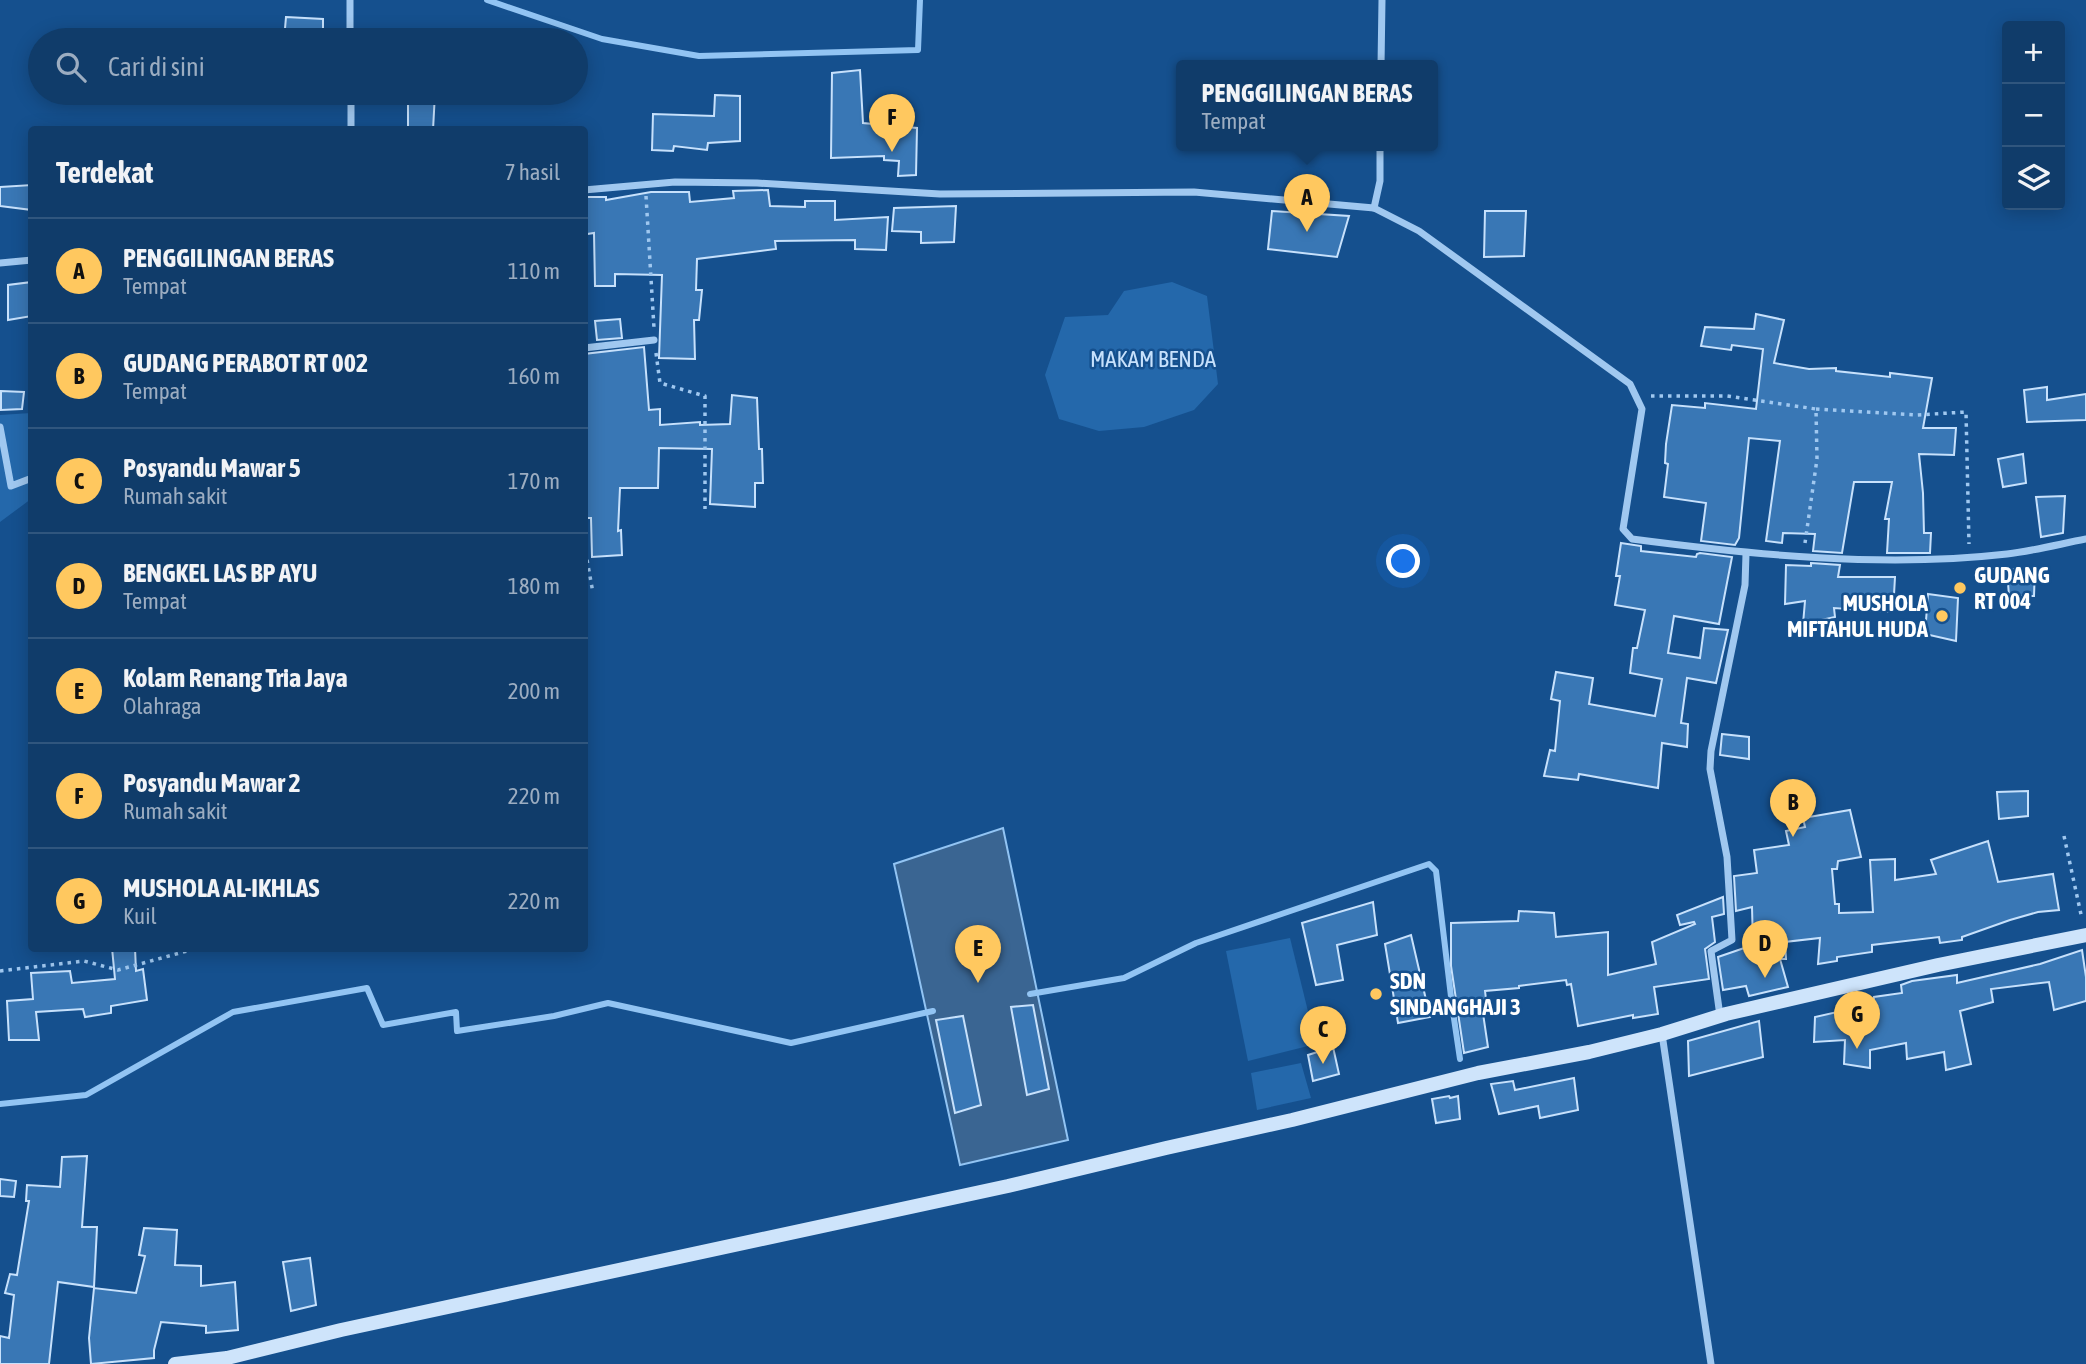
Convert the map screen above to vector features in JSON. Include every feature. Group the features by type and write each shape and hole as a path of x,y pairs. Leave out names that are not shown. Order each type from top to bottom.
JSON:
{"street":[{"path":"350,0 350,28"},
{"path":"1381,60 1382,0"},
{"path":"351,105 351,126"},
{"path":"1374,208 1380,181 1380,151"},
{"path":"588,190 674,182 757,183 940,194 1194,192 1374,208 1419,231 1630,384 1642,409 1623,528 1632,539 1746,554 1914,560 2008,554 2086,539"},
{"path":"0,263 28,260"},
{"path":"588,348 654,340"},
{"path":"0,427 11,486 28,480"},
{"path":"1720,1016 1711,951 1732,940 1727,857 1710,769 1711,751 1745,585 1746,554"},
{"path":"175,1364 227,1358 341,1330 1008,1186 1332,1111 1478,1073 1588,1052 1662,1034 1720,1016 1938,965 2086,935"},
{"path":"1662,1034 1711,1364"}],"path":[{"path":"645,184 654,340 660,383 705,396 705,509"},
{"path":"1636,397 1727,396 1816,409 1916,415 1966,412 1970,556"},
{"path":"1804,556 1817,459 1816,409"},
{"path":"588,565 593,593"},
{"path":"2064,836 2086,935"},
{"path":"0,971 84,961 118,970 183,952"}],"green space":[{"name":"MAKAM BENDA","path":"1172,282 1207,296 1218,384 1194,410 1144,427 1099,431 1059,419 1045,375 1065,317 1108,315 1124,291"},
{"path":"28,413 28,501 0,522 0,415"},
{"path":"1290,938 1316,1044 1248,1061 1226,951"},
{"path":"1301,1063 1311,1098 1257,1110 1251,1073"}],"shaded area":[{"path":"1003,828 1068,1140 960,1165 894,864"}],"building":[{"path":"286,17 323,19 323,28 285,28"},
{"path":"860,70 863,123 917,128 916,175 898,176 899,161 884,160 884,156 831,158 832,73"},
{"path":"715,95 740,96 740,141 708,143 707,150 674,146 673,151 652,150 653,114 714,116"},
{"path":"408,105 434,105 433,126 408,126"},
{"path":"28,185 28,210 0,206 0,187"},
{"path":"768,190 770,206 805,207 805,201 835,201 835,220 888,217 886,250 855,249 855,240 775,241 776,249 697,259 696,290 702,290 699,320 694,320 695,359 659,358 662,275 615,274 615,286 595,286 594,233 588,234 588,197 606,197 606,200 651,192 689,192 690,202 734,198 733,191"},
{"path":"956,206 954,242 921,243 921,232 892,231 894,208"},
{"path":"1272,211 1349,216 1337,257 1268,249"},
{"path":"1485,211 1526,211 1524,256 1484,257"},
{"path":"28,282 28,317 8,320 8,285"},
{"path":"1756,314 1784,320 1774,363 1809,369 1836,368 1836,371 1890,377 1890,373 1932,378 1923,428 1956,428 1954,455 1919,454 1924,533 1931,533 1930,553 1887,553 1889,519 1885,519 1892,482 1854,482 1842,553 1813,551 1815,534 1783,533 1782,543 1766,541 1780,441 1749,438 1739,538 1735,545 1701,541 1706,503 1664,497 1668,464 1665,463 1666,444 1672,405 1705,408 1705,403 1756,409 1763,349 1732,345 1731,350 1701,346 1705,327 1754,329"},
{"path":"620,319 622,338 597,340 595,321"},
{"path":"644,347 649,410 660,409 660,425 700,422 700,425 730,424 732,395 757,398 763,483 755,483 755,507 710,504 712,449 659,448 658,488 620,488 618,531 621,530 622,555 592,557 591,518 588,518 588,354"},
{"path":"2047,387 2047,400 2086,394 2086,420 2027,422 2024,390"},
{"path":"1,391 24,392 22,409 1,410"},
{"path":"2023,454 2026,483 2003,487 1998,459"},
{"path":"2065,496 2063,533 2041,537 2036,497"},
{"path":"1621,543 1641,546 1641,551 1696,557 1700,553 1732,557 1719,624 1674,616 1668,653 1700,658 1704,628 1728,630 1716,683 1687,678 1681,723 1688,724 1687,747 1662,743 1658,788 1579,774 1578,780 1544,776 1550,750 1555,751 1560,701 1551,699 1556,672 1593,678 1589,704 1655,716 1662,679 1630,673 1633,648 1637,648 1645,610 1615,605 1620,576 1616,576"},
{"path":"1811,563 1840,565 1838,577 1895,577 1893,612 1834,608 1835,617 1803,624 1805,601 1785,604 1786,565 1811,566"},
{"path":"2035,567 2034,596 2009,596 2007,570"},
{"name":"MUSHOLA MIFTAHUL HUDA","path":"1928,594 1958,598 1956,641 1925,634"},
{"path":"1722,734 1749,737 1749,759 1720,755"},
{"path":"2028,791 2028,816 1999,819 1997,792"},
{"path":"1850,810 1861,857 1838,861 1837,869 1832,869 1835,904 1839,904 1839,913 1873,912 1870,860 1895,859 1895,880 1936,874 1931,860 1988,841 1998,882 2053,874 2059,910 2038,912 2010,920 1962,937 1962,940 1940,943 1939,937 1872,945 1872,952 1837,957 1837,961 1818,964 1820,938 1785,942 1786,959 1780,959 1788,987 1749,996 1746,986 1723,990 1718,957 1753,945 1752,907 1736,911 1734,876 1757,873 1754,850 1789,845 1786,831 1805,827 1803,818"},
{"path":"1723,897 1724,914 1712,917 1715,942 1705,949 1709,979 1654,987 1658,1014 1633,1018 1633,1015 1578,1026 1571,984 1567,985 1566,980 1485,991 1486,999 1481,1000 1488,1047 1464,1053 1451,966 1451,923 1518,921 1519,911 1554,913 1556,937 1608,932 1608,975 1656,964 1652,942 1695,924 1680,925 1677,915"},
{"path":"1373,902 1377,935 1337,945 1343,980 1316,985 1302,923"},
{"path":"1411,935 1430,1017 1398,1023 1385,944"},
{"path":"2082,950 2086,1001 2054,1010 2049,982 1991,989 1993,1002 1960,1011 1971,1064 1946,1070 1944,1052 1907,1059 1906,1043 1870,1050 1870,1068 1844,1064 1845,1040 1814,1042 1815,1017 1873,1004 1874,997 1902,993 1901,985 1912,981 1957,975 1957,983 2040,964"},
{"path":"112,952 135,952 136,971 143,969 147,1000 111,1006 111,1013 85,1017 83,1009 36,1012 39,1040 9,1040 7,1001 33,999 31,973 70,971 72,983 115,979"},
{"path":"1033,1005 1049,1089 1027,1095 1011,1007"},
{"path":"963,1016 981,1105 955,1113 936,1020"},
{"path":"1759,1021 1763,1057 1689,1076 1688,1041"},
{"path":"1333,1047 1339,1074 1313,1081 1308,1055"},
{"path":"1574,1078 1578,1110 1540,1118 1538,1106 1499,1114 1491,1084 1513,1081 1515,1090"},
{"path":"1458,1096 1460,1119 1436,1123 1432,1099"},
{"path":"87,1156 82,1227 97,1227 94,1287 58,1282 49,1364 0,1364 0,1336 9,1338 14,1295 5,1293 10,1274 17,1275 29,1201 26,1201 27,1185 60,1187 62,1157"},
{"path":"0,1179 16,1181 14,1197 0,1196"},
{"path":"144,1228 177,1230 175,1265 201,1266 201,1286 235,1282 238,1330 206,1333 206,1326 161,1322 154,1358 91,1364 89,1338 94,1288 136,1293 145,1256 139,1255"},
{"path":"310,1258 316,1305 291,1311 283,1262"}],"waterway":[{"path":"487,0 570,28"},
{"path":"588,34 699,56 918,50 920,0"},
{"path":"1030,994 1124,978 1196,943 1429,864 1436,871 1460,1059"},
{"path":"0,1104 86,1095 233,1012 367,988 383,1025 456,1012 457,1031 554,1016 608,1003 791,1043 933,1011"}],"place":[{"name":"Posyandu Mawar 2","path":"892,152"},
{"name":"PENGGILINGAN BERAS","path":"1307,232"},
{"name":"GUDANG RT 004","path":"1960,588"},
{"name":"MUSHOLA MIFTAHUL HUDA","path":"1942,616"},
{"name":"GUDANG PERABOT RT 002","path":"1793,837"},
{"name":"BENGKEL LAS BP AYU","path":"1765,978"},
{"name":"Kolam Renang Tria Jaya","path":"978,983"},
{"name":"SDN SINDANGHAJI 3","path":"1376,994"},
{"name":"MUSHOLA AL-IKHLAS","path":"1857,1049"},
{"name":"Posyandu Mawar 5","path":"1323,1064"}]}
